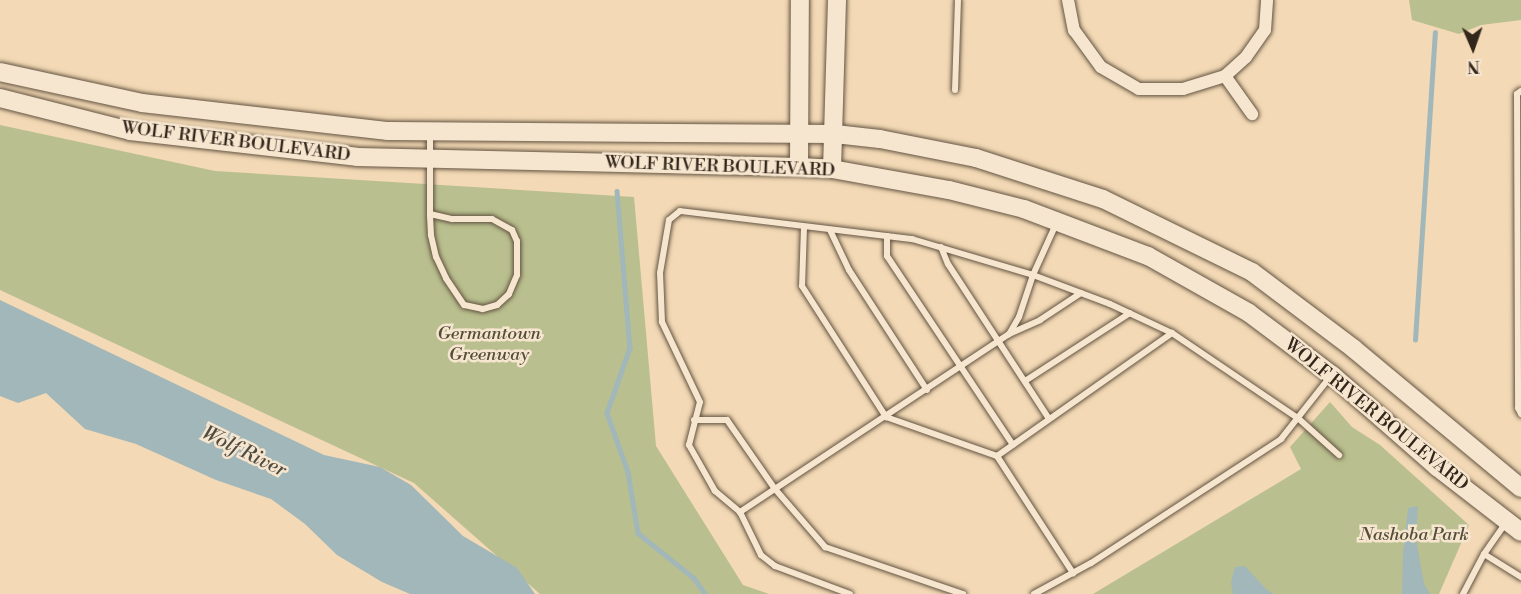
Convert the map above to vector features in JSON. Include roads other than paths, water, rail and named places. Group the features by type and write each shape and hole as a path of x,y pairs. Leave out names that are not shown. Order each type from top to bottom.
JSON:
{"main road":[{"path":"799,167 801,0"},
{"path":"832,170 835,134 837,0"},
{"name":"WOLF RIVER BOULEVARD","path":"0,72 142,103 388,131 835,134 880,139 976,158 1103,199 1252,272 1354,349 1521,488"},
{"name":"WOLF RIVER BOULEVARD","path":"0,98 130,131 357,157 799,167 832,170 949,190 1024,208 1158,262 1249,313 1332,375 1437,467 1514,527"}],"street":[{"path":"1068,0 1074,30 1101,67 1139,89 1183,89 1226,76 1246,57 1264,30 1267,0"},
{"path":"1226,76 1252,114"}],"lane":[{"path":"955,90 958,0"},
{"path":"1521,91 1517,94 1520,290 1518,408 1521,414"},
{"path":"430,131 430,214 431,235 436,257 456,295 464,305 483,309 497,305 509,294 517,275 517,241 512,230 492,219 452,219 430,214"},
{"path":"850,594 775,566 761,555 740,512 715,491 689,445 700,402 662,322 660,273 669,220 680,211 912,239 1033,275 1130,313 1172,333 1299,419 1339,455"},
{"path":"1009,334 1057,221"},
{"path":"804,227 802,286 886,417 997,456 1072,573"},
{"path":"830,230 849,270 927,390"},
{"path":"887,236 887,256 1013,445"},
{"path":"941,247 948,264 1049,419"},
{"path":"740,512 1009,334 1040,320 1081,293"},
{"path":"1025,381 1130,313"},
{"path":"997,456 1172,333"},
{"path":"1034,594 1072,573 1281,439 1332,375"},
{"path":"694,420 727,420 775,489 825,547 963,594"},
{"path":"1463,594 1484,554 1514,527"},
{"path":"1484,554 1521,578"}],"water":[{"name":"Wolf River","path":"0,300 324,455 380,467 411,485 463,536 517,568 535,594 410,594 382,582 337,555 305,524 271,499 216,480 136,444 85,429 46,393 18,403 0,396"},
{"path":"1418,506 1416,539 1424,584 1430,594 1402,594 1403,553 1408,508"},
{"path":"1245,566 1273,594 1233,594 1231,582 1235,567"}],"waterway":[{"path":"1415,340 1435,33"},
{"path":"617,191 630,348 607,413 628,472 638,533 694,578 705,594"}],"park label":[{"name":"Germantown Greenway","path":"489,345"},
{"name":"Nashoba Park","path":"1414,535"}]}
